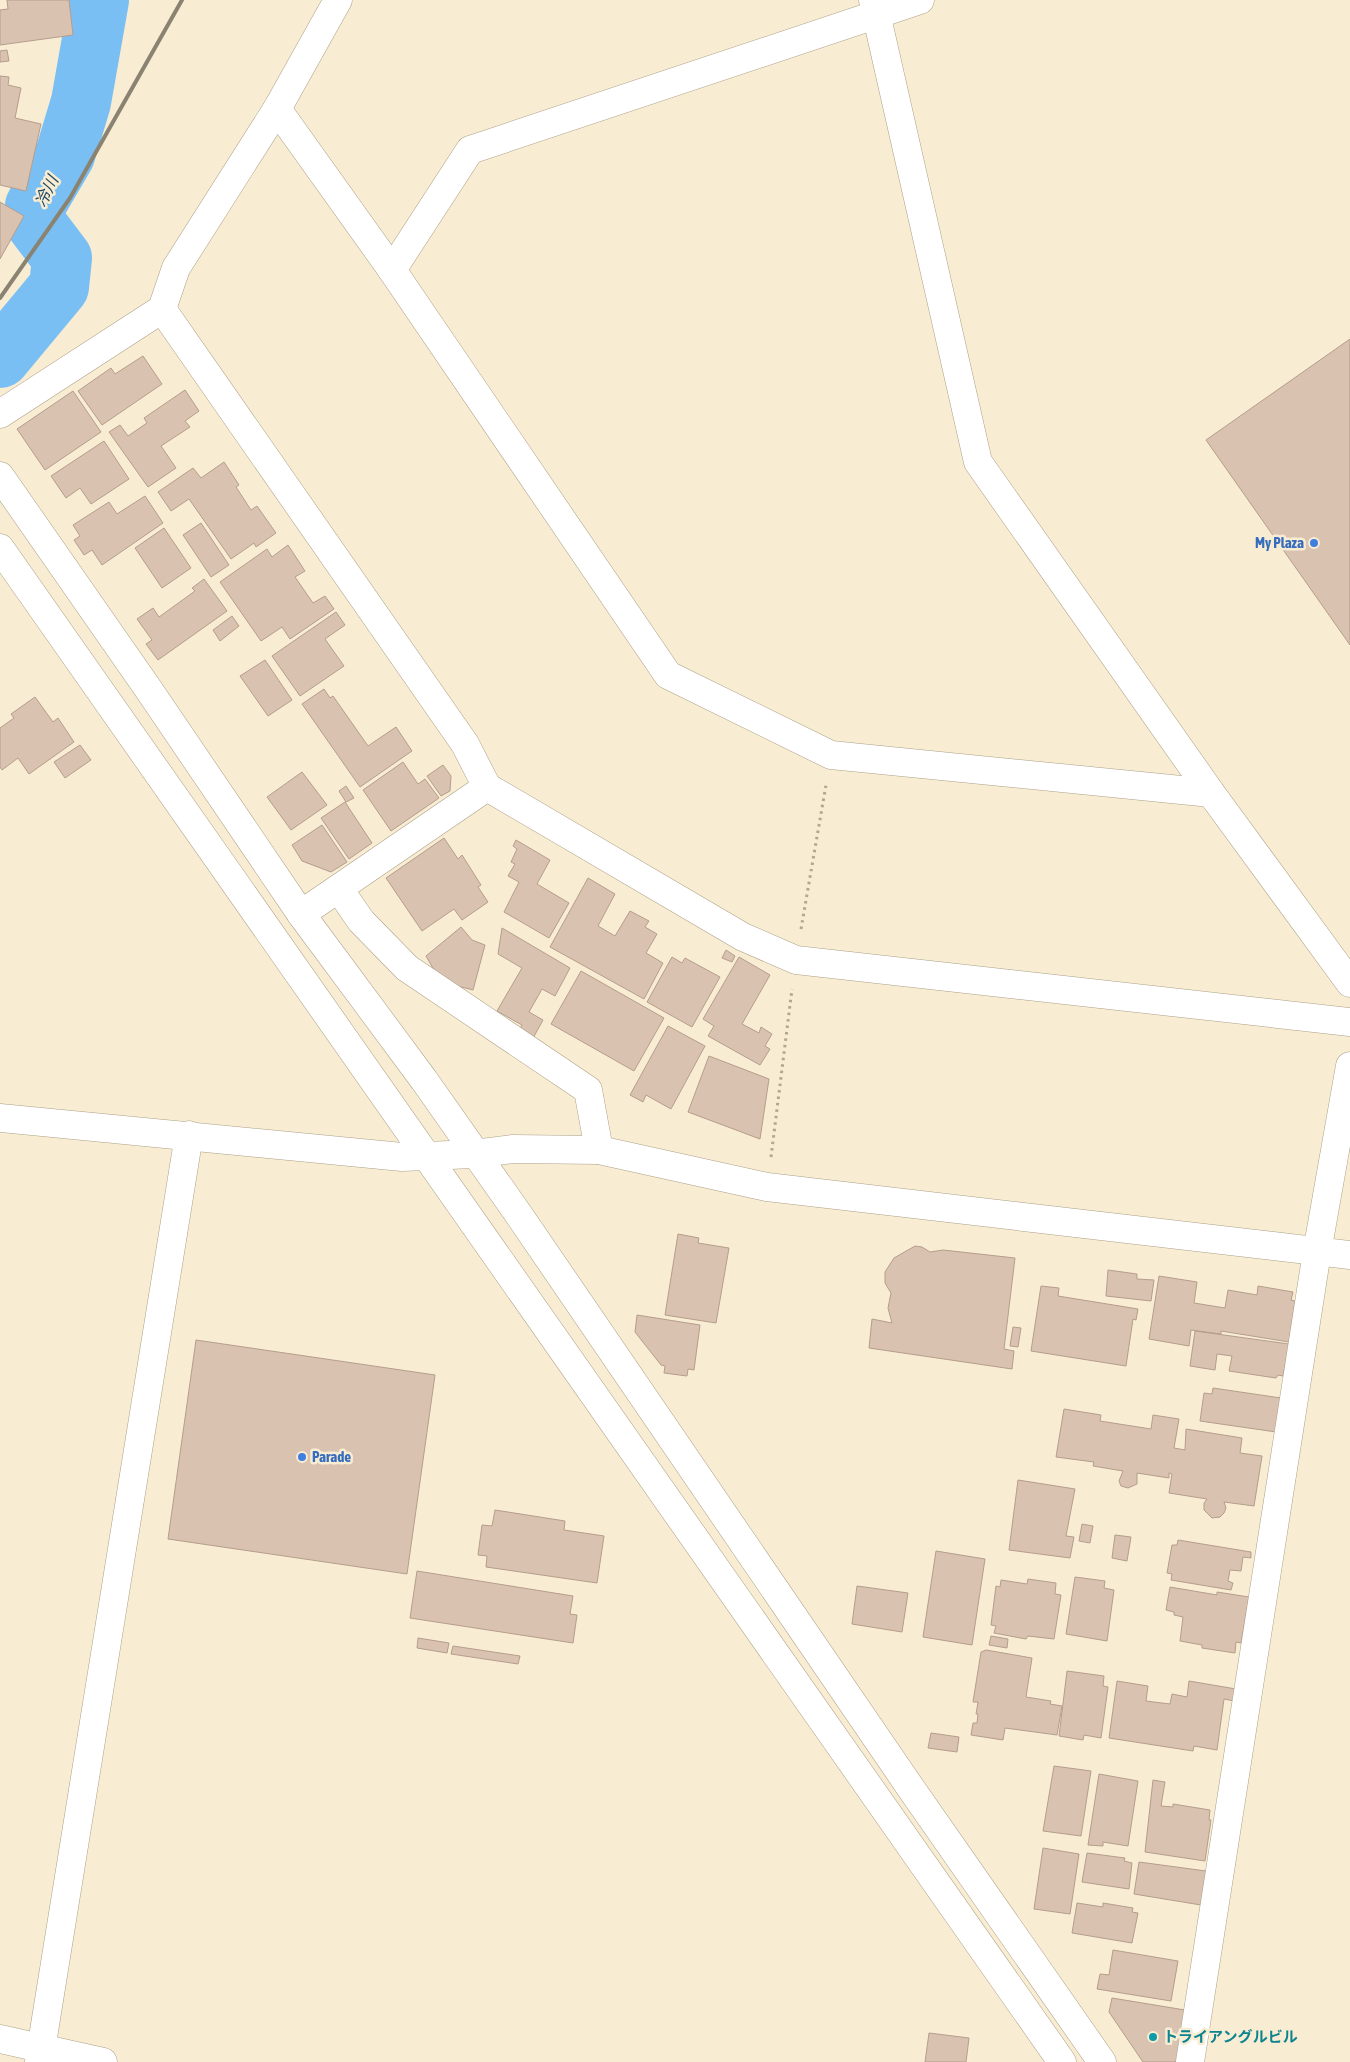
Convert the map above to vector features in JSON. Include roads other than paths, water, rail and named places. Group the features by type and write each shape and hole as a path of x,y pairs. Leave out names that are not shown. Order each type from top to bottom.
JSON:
{"street":[{"path":"0,414 162,309 176,268 277,109 338,0"},
{"path":"392,270 470,150 875,7 920,0"},
{"path":"875,7 978,462 1211,793 1350,982"},
{"path":"277,109 392,270 668,675 831,755 1211,793"},
{"path":"162,309 465,744 487,787 744,937 796,960 1350,1022"},
{"path":"0,476 149,690 301,914 424,1080 474,1154 519,1215 910,1787 1102,2062"},
{"path":"0,548 1062,2062"},
{"path":"301,914 487,787"},
{"path":"339,889 361,921 407,968 588,1090 599,1150"},
{"path":"1190,2062 1317,1252 1350,1066"},
{"path":"0,1118 402,1157 474,1154 513,1149 599,1150 767,1187 1350,1255"},
{"path":"40,2055 189,1135"},
{"path":"0,2039 40,2055 104,2062"}],"waterway":[{"name":"冷川","path":"0,358 59,287 62,258 37,225 35,206 65,155 81,102 99,0"}],"railway":[{"path":"0,298 70,198 182,0"}],"place":[{"name":"My Plaza","path":"1314,543"},
{"name":"Parade","path":"302,1457"},
{"name":"トライアングルビル","path":"1153,2037"}]}
